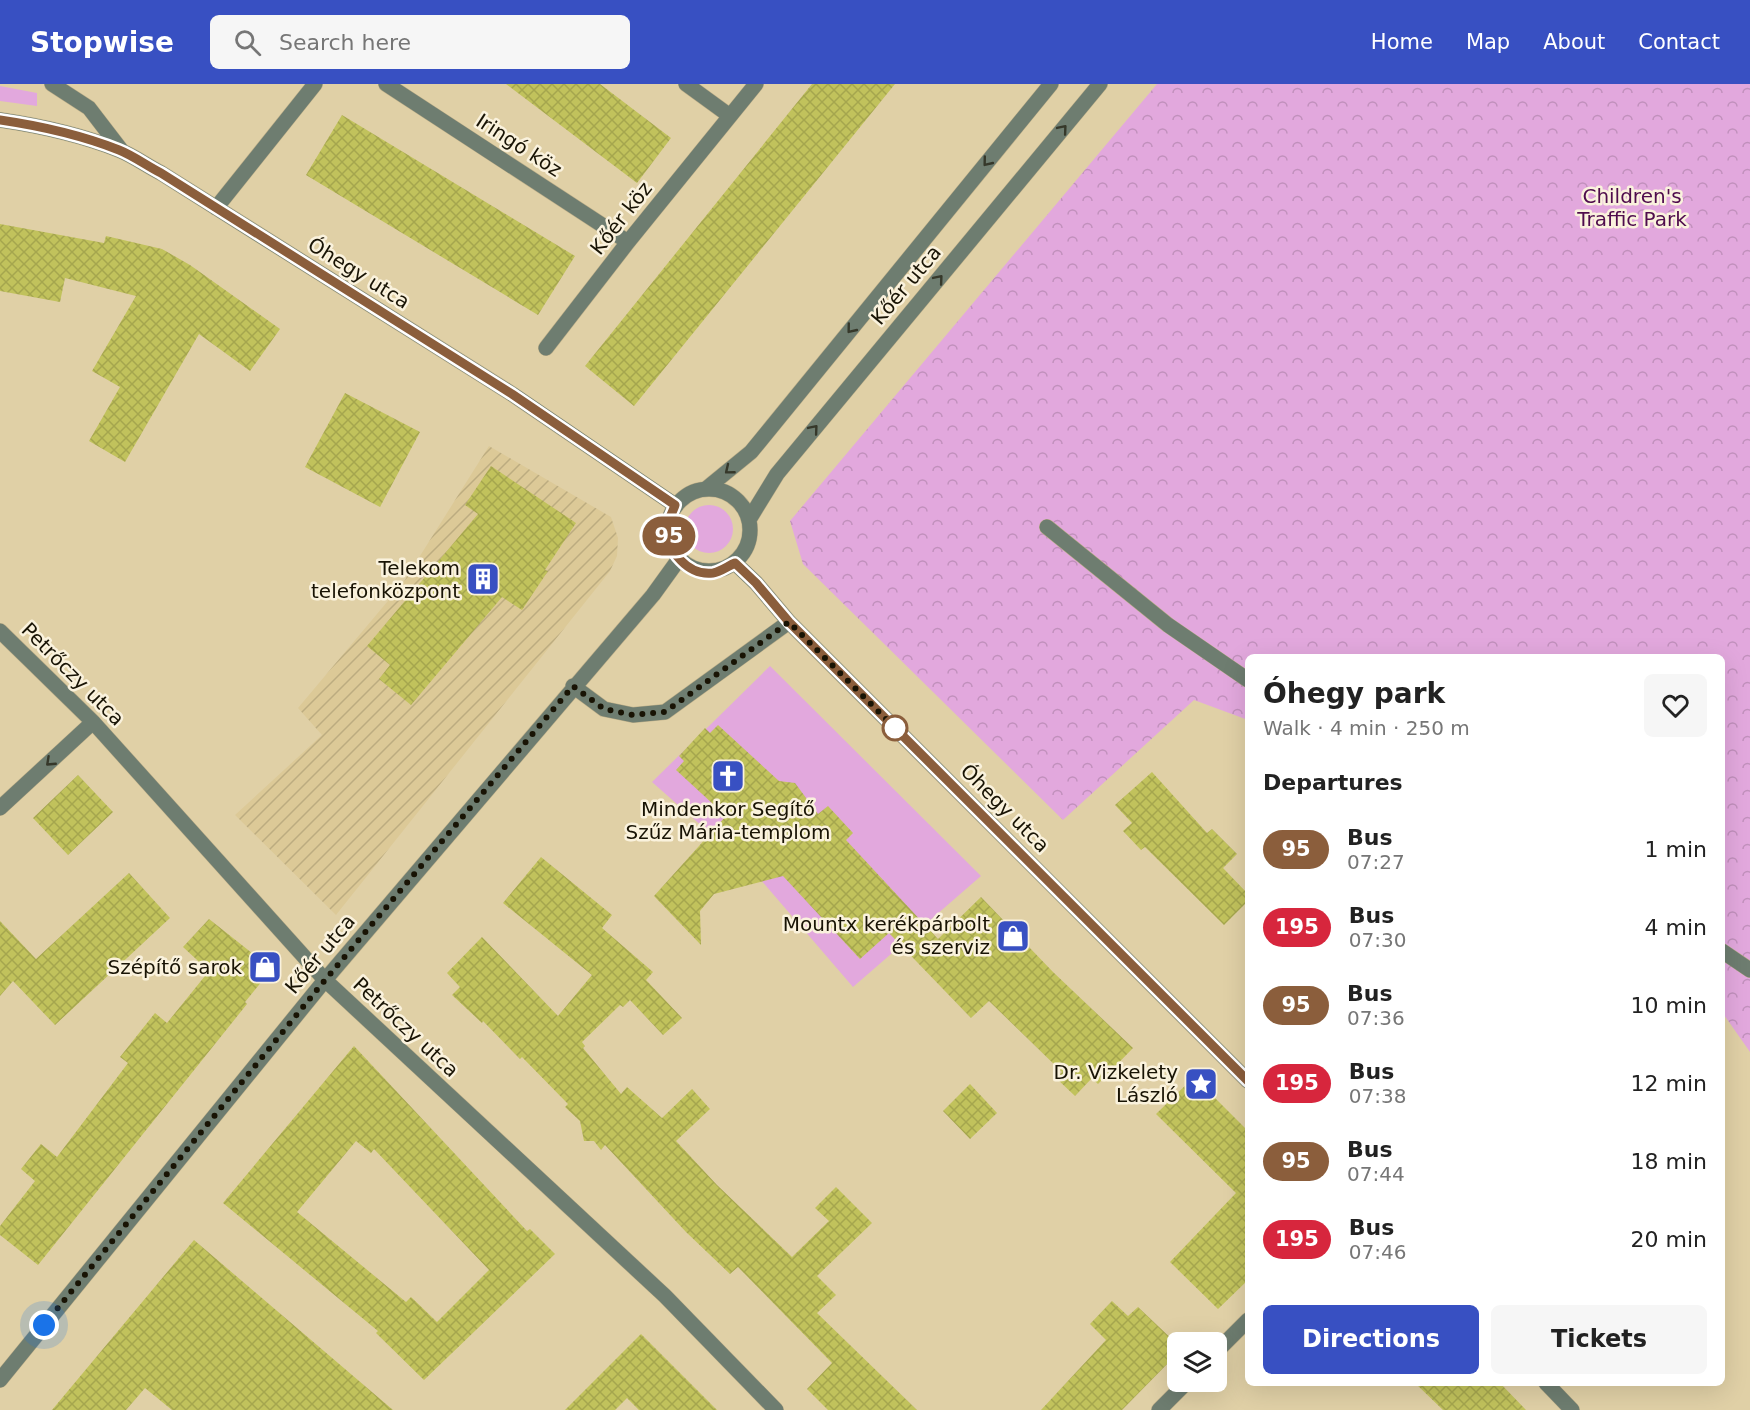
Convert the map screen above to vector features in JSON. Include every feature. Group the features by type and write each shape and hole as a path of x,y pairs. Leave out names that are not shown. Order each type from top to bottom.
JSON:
{"street":[{"path":"52,84 88,108 122,151"},
{"path":"216,208 315,84"},
{"name":"Iringó köz","path":"386,84 628,242"},
{"path":"686,84 730,116"},
{"name":"Kőér köz","path":"546,348 628,242 756,84"},
{"name":"Kőér utca","path":"707,488 751,452 1051,84"},
{"name":"Kőér utca","path":"750,518 777,474 1100,84"},
{"name":"Óhegy utca","path":"0,120 35,125 122,151 512,394 675,505"},
{"path":"707,488 735,496 750,518 751,535 745,551 735,563 713,573 696,570 679,559 670,545 667,526 675,505 693,491 707,488"},
{"path":"1047,526 1168,625 1245,678"},
{"name":"Kőér utca","path":"0,1380 325,980 652,595 679,559"},
{"name":"Óhegy utca","path":"735,563 756,583 789,622 1245,1078"},
{"path":"573,686 604,709 633,715 665,712 789,622"},
{"name":"Petrőczy utca","path":"0,631 93,722 325,980 665,1296 776,1410"},
{"path":"0,808 93,722"},
{"path":"1725,953 1750,970"},
{"path":"1227,1341 1245,1323"},
{"path":"1549,1386 1572,1410"},
{"path":"1159,1410 1177,1392"}],"shaded area":[{"path":"489,446 611,517 618,538 617,556 610,571 336,915 235,815 322,735 298,708 403,583"}],"green space":[{"name":"Children's Traffic Park","path":"1157,84 1750,84 1750,1052 1725,1016 1725,654 1245,654 1245,719 1194,700 1063,820 803,564 790,521"},
{"path":"0,86 37,93 37,106 0,101"},
{"path":"704,505 714,505 726,512 733,524 733,534 726,546 714,553 704,553 689,542 685,534 685,524 696,509"},
{"path":"770,666 981,876 853,987 755,873 652,782"}],"building":[{"path":"506,84 600,84 671,138 637,183"},
{"path":"812,84 895,84 634,406 585,366"},
{"path":"342,115 575,256 538,315 306,175"},
{"path":"0,224 104,243 106,236 162,249 190,265 280,329 250,371 199,334 125,462 89,441 120,387 92,371 136,296 65,278 60,302 0,291"},
{"path":"345,393 420,432 380,507 305,467"},
{"name":"Telekom telefonközpont","path":"491,466 576,523 522,610 502,597 411,705 379,679 390,665 367,646 478,514 465,505"},
{"path":"718,725 779,781 795,783 818,814 828,806 853,833 846,840 938,939 981,897 1053,972 1133,1048 1098,1084 1092,1078 1075,1096 1056,1078 1062,1072 989,1001 971,1018 889,933 860,959 783,876 714,894 700,911 701,945 654,896 726,816 676,770 684,761 679,756 705,728 710,733"},
{"path":"1152,772 1207,833 1212,829 1237,854 1223,868 1245,891 1245,904 1224,925 1145,847 1141,850 1123,831 1132,823 1115,805"},
{"path":"78,775 113,812 68,855 33,818"},
{"path":"541,857 612,915 602,928 653,972 646,980 682,1018 663,1035 630,1000 623,1007 620,1005 582,1042 585,1046 583,1048 621,1094 627,1087 662,1118 692,1089 710,1109 676,1141 717,1185 792,1257 829,1221 815,1208 836,1187 872,1223 817,1276 836,1295 817,1313 917,1410 828,1410 807,1389 832,1363 738,1267 730,1274 686,1232 605,1145 601,1150 594,1141 584,1141 580,1121 565,1107 568,1104 522,1057 520,1059 483,1021 482,1023 452,995 460,987 447,973 482,937 558,1016 592,975 503,903"},
{"path":"129,873 170,918 55,1025 13,981 0,996 0,921 36,959"},
{"path":"209,919 272,969 245,1002 247,1004 38,1265 0,1235 0,1226 35,1181 21,1169 41,1144 57,1157 128,1063 120,1057 155,1013 167,1023 209,971 183,947"},
{"path":"354,1046 527,1231 530,1229 555,1254 424,1380 376,1333 378,1331 223,1203","holes":["356,1141 371,1153 374,1149 489,1270 437,1322 411,1297 406,1302 297,1212"]},
{"path":"1194,1077 1245,1128 1245,1283 1218,1309 1170,1262 1236,1193 1156,1114"},
{"path":"970,1084 997,1113 970,1139 943,1111"},
{"path":"194,1240 393,1410 172,1410 145,1388 126,1410 52,1410"},
{"path":"1112,1301 1128,1316 1138,1307 1167,1335 1167,1364 1122,1410 1041,1410 1106,1340 1090,1324"},
{"path":"641,1334 717,1410 639,1410 627,1398 615,1410 565,1410"},
{"path":"1418,1386 1503,1386 1526,1410 1443,1410"}],"bus line":[{"name":"95","path":"0,120 35,125 81,137 122,151 161,173 512,394 675,505 667,526 670,545 679,559 696,570 713,573 735,563 756,583 789,622 1245,1078"}],"place":[{"name":"Telekom telefonközpont","path":"483,579"},
{"name":"Mindenkor Segítő Szűz Mária-templom","path":"728,776"},
{"name":"Mountx kerékpárbolt és szerviz","path":"1013,936"},
{"name":"Szépítő sarok","path":"265,967"},
{"name":"Dr. Vizkelety László","path":"1201,1084"}],"route":[{"path":"44,1325 325,980 573,686 604,709 633,715 665,712 789,622 895,728"}]}
